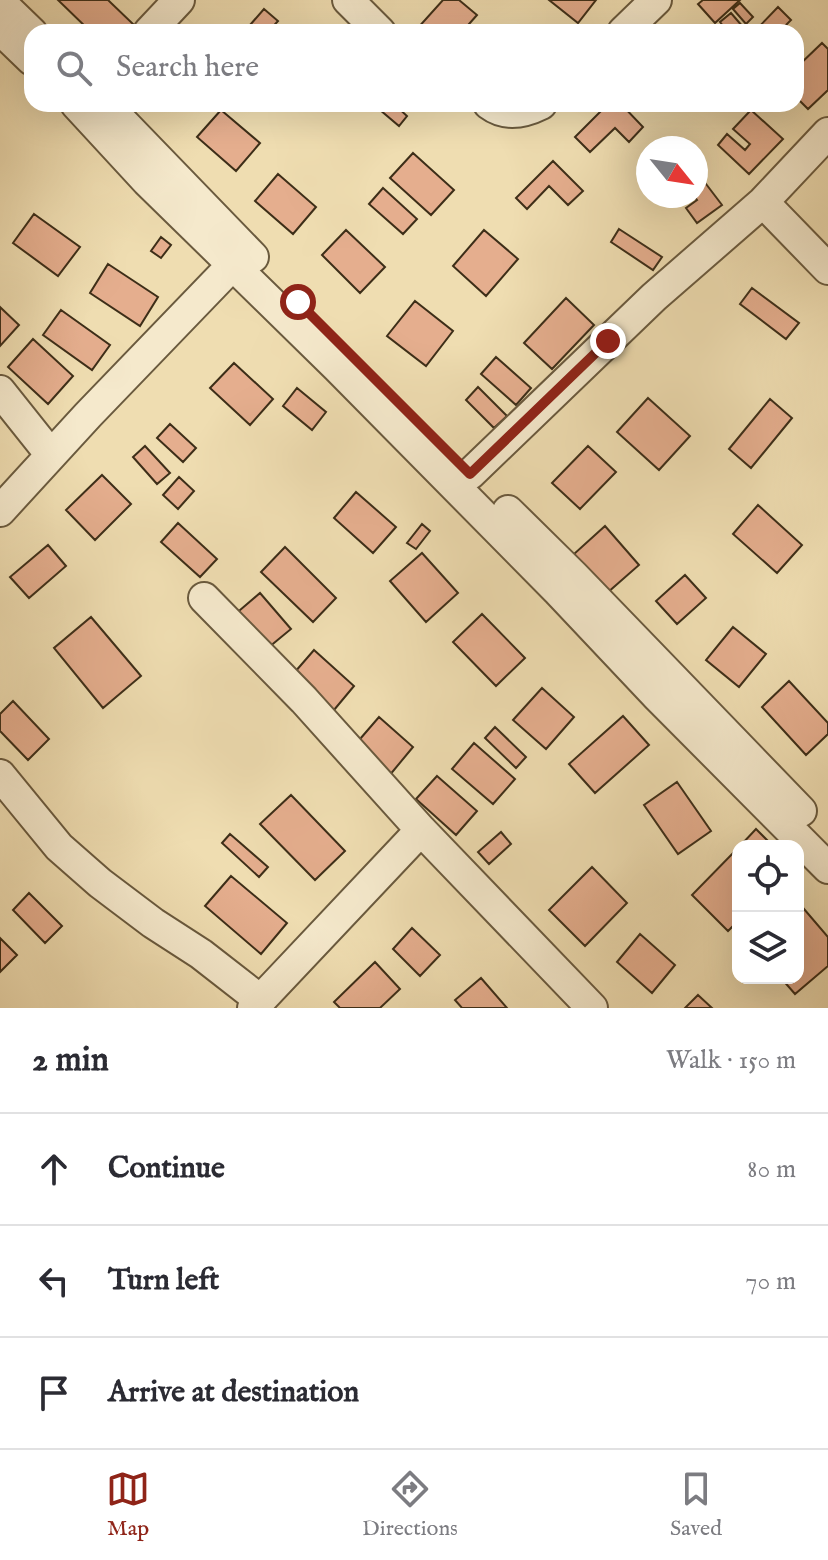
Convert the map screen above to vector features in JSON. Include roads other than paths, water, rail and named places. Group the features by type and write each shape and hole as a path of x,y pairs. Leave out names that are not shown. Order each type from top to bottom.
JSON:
{"street":[{"path":"156,24 179,0"},
{"path":"348,0 372,24"},
{"path":"631,24 656,0"},
{"path":"0,2 24,25"},
{"path":"0,29 24,52"},
{"path":"92,112 239,258 337,367 828,868"},
{"path":"470,474 654,297 763,202 828,133"},
{"path":"763,202 828,269"},
{"path":"0,511 239,258"},
{"path":"239,258 335,337 388,394 573,575 828,838"},
{"path":"0,391 51,455"},
{"path":"204,598 304,700 581,1004"},
{"path":"0,775 59,847 153,923 201,954 256,1004 421,830"}]}
